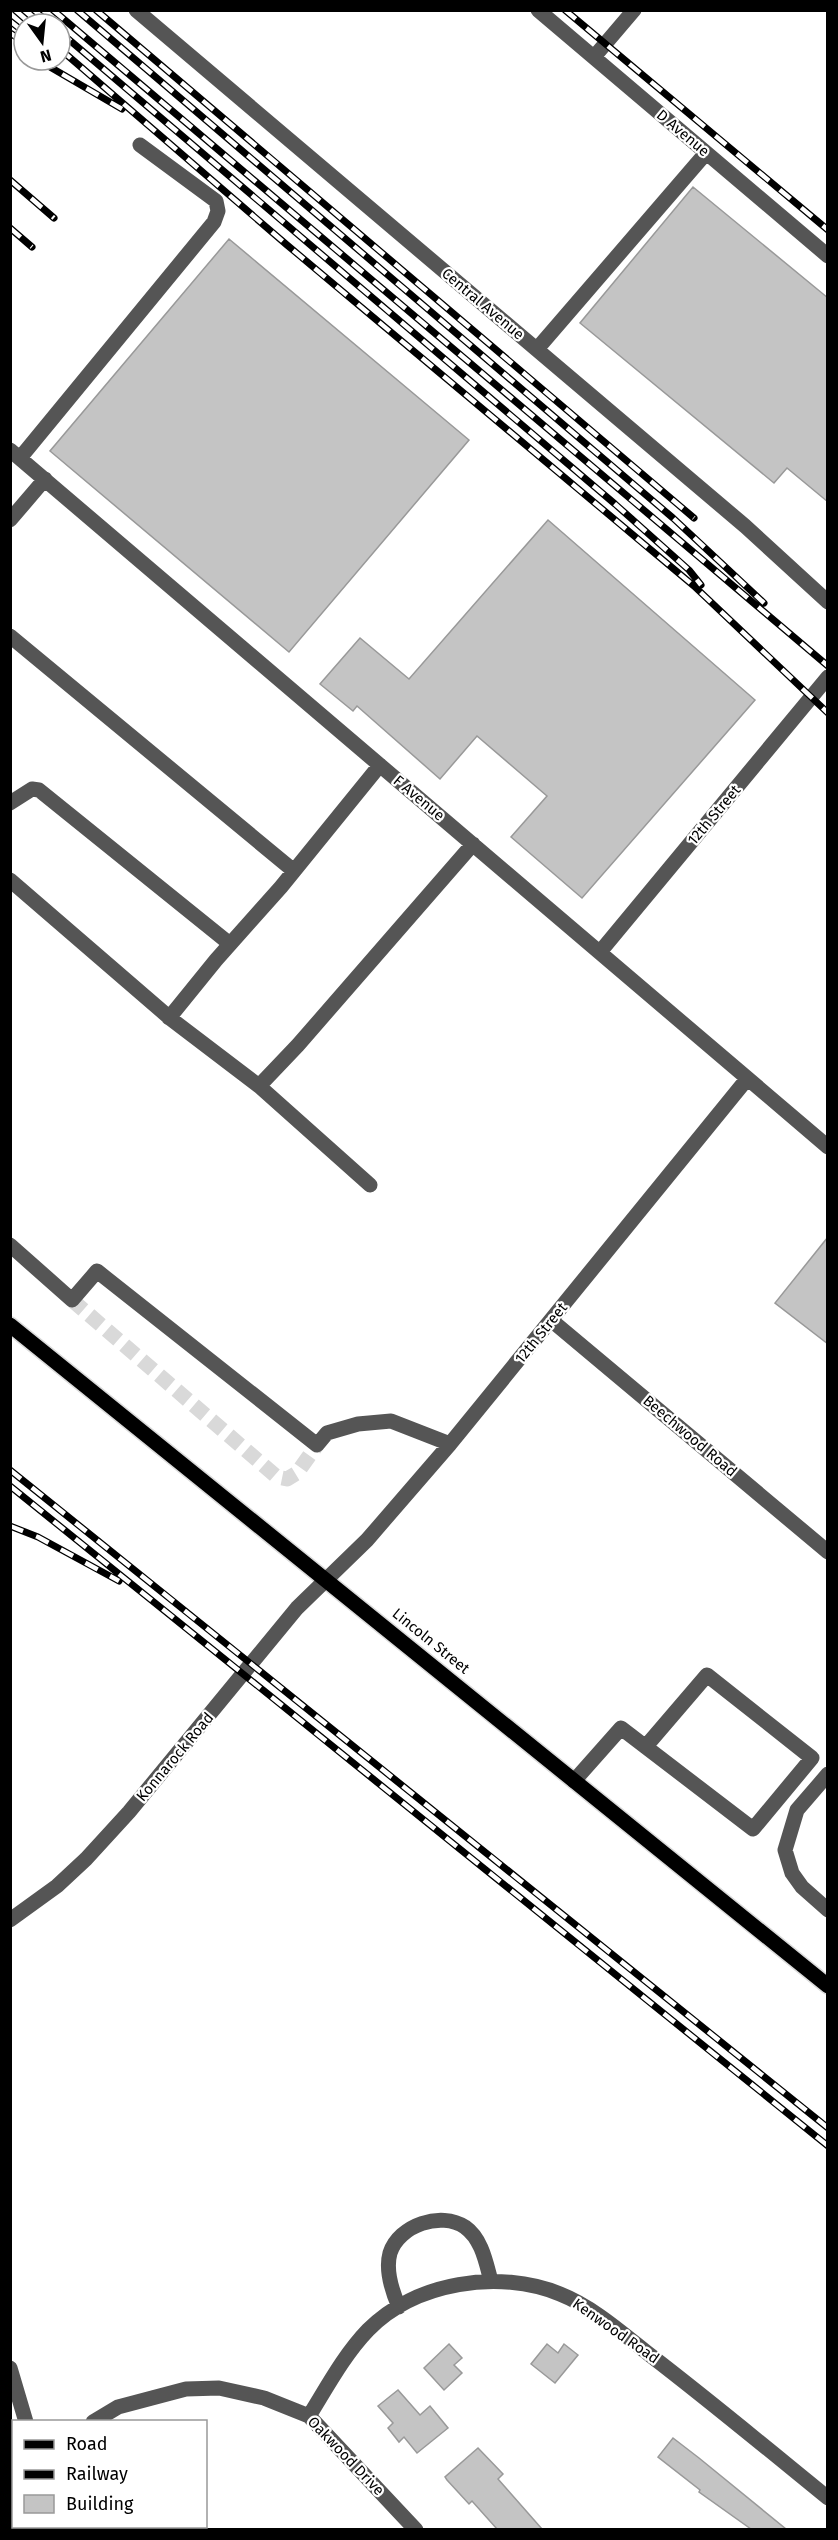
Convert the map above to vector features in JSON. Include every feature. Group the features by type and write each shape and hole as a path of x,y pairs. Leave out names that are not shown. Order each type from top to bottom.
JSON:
{"main road":[{"name":"Lincoln Street","path":"10,1325 828,1986"}],"street":[{"name":"Central Avenue","path":"136,10 745,526 828,602"},
{"name":"D Avenue","path":"538,10 828,256"},
{"path":"594,57 634,10"},
{"path":"15,454 214,222 218,211 216,201 140,145"},
{"path":"537,350 706,153"},
{"name":"F Avenue","path":"15,454 828,1147"},
{"path":"10,520 45,479"},
{"path":"10,636 294,871"},
{"name":"12th Street","path":"600,952 825,684"},
{"path":"169,1018 294,871 380,765"},
{"path":"10,803 32,789 39,790 230,944"},
{"path":"259,1086 298,1045 473,844"},
{"path":"10,880 169,1018 259,1086 370,1185"},
{"name":"12th Street","path":"324,1579 367,1540 450,1444 747,1079"},
{"path":"10,1245 72,1300 97,1272 317,1445 327,1433 358,1424 391,1420 450,1444"},
{"name":"Beechwood Road","path":"551,1320 828,1552"},
{"name":"Konnarock Road","path":"10,1920 57,1886 115,1828 297,1608 324,1579"},
{"path":"574,1781 621,1728 647,1745 753,1829 812,1758 707,1674 647,1745"},
{"path":"828,1774 797,1810 785,1850 792,1873 802,1887 828,1910"},
{"path":"399,2307 392,2289 390,2253 396,2242 412,2228 428,2221 447,2221 465,2228 481,2247 491,2281"},
{"name":"Kenwood Road","path":"309,2416 349,2354 369,2329 399,2307 448,2287 491,2281 537,2287 575,2301 681,2379 828,2498"},
{"path":"10,2368 26,2420"},
{"name":"Oakwood Drive","path":"95,2420 118,2407 186,2389 219,2388 264,2398 309,2416 416,2529"}],"building":[{"path":"693,187 828,298 828,502 787,468 774,483 580,323"},
{"path":"229,239 469,440 289,652 50,451"},
{"path":"548,520 755,700 582,898 511,837 547,796 477,736 440,779 357,706 353,711 320,684 360,638 409,679"},
{"path":"828,1237 828,1344 775,1303"},
{"path":"449,2344 462,2358 454,2365 462,2373 444,2390 424,2368"},
{"path":"547,2344 558,2353 564,2344 578,2355 555,2383 531,2364"},
{"path":"398,2390 420,2415 430,2406 448,2428 417,2453 404,2437 399,2442 388,2428 393,2423 378,2406"},
{"path":"673,2438 786,2529 751,2529 699,2492 700,2490 658,2457"},
{"path":"478,2448 503,2474 498,2479 542,2529 497,2529 472,2501 469,2504 447,2480 445,2477"}],"tunnel":[{"path":"72,1300 277,1477 287,1479 297,1473 317,1445"}],"railway":[{"path":"53,10 828,666"},
{"path":"77,10 673,518 764,603"},
{"path":"96,10 694,518"},
{"path":"565,10 828,230"},
{"path":"72,42 615,504 689,570 701,585"},
{"path":"72,59 287,245 694,586 828,713"},
{"path":"59,72 122,109"},
{"path":"10,180 54,218"},
{"path":"10,228 32,247"},
{"path":"10,1470 828,2128"},
{"path":"10,1486 828,2146"},
{"path":"10,1526 38,1537 119,1581"}]}
